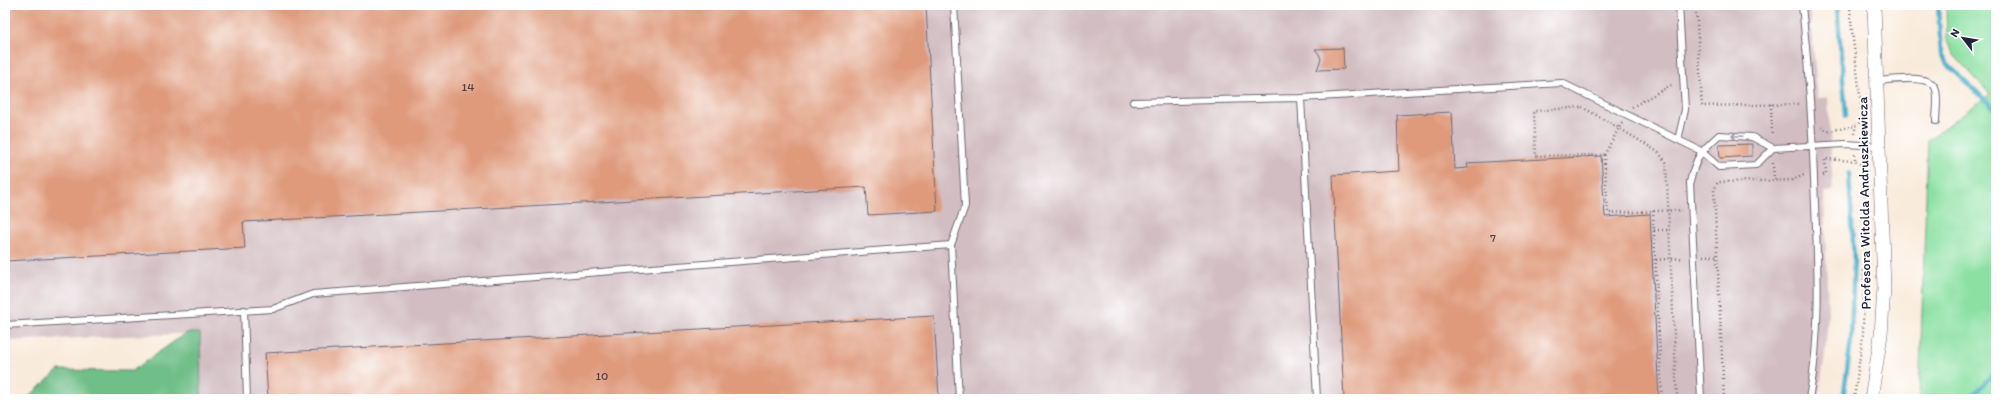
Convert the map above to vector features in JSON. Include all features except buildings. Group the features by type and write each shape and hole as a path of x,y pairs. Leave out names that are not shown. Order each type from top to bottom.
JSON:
{"street":[{"name":"Profesora Witolda Andruszkiewicza","path":"1871,399 1881,335 1884,288 1878,81 1874,5"}],"lane":[{"path":"954,5 965,206 951,245 959,399"},
{"path":"1678,140 1685,110 1679,5"},
{"path":"1802,5 1811,103 1818,323 1815,364 1809,399"},
{"path":"1878,81 1923,79 1932,83 1936,90 1936,121"},
{"path":"1132,102 1301,98 1562,83 1701,151 1719,167 1756,165 1773,148"},
{"path":"1301,98 1317,399"},
{"path":"1701,399 1690,182 1701,151 1719,135 1752,137 1773,148 1855,144 1880,146"},
{"path":"5,325 273,309 313,294 951,245"},
{"path":"244,310 247,399"}],"path":[{"path":"1696,5 1702,106 1811,103"},
{"path":"1822,122 1822,129 1829,131 1855,126 1862,121 1861,93 1852,35 1850,5"},
{"path":"1684,78 1633,106 1604,155 1608,213 1691,210"},
{"path":"1604,155 1536,156 1534,111 1582,107 1658,152 1664,158 1667,170 1677,399"},
{"path":"1855,126 1855,161"},
{"path":"1724,399 1714,189 1718,182 1793,180 1802,175 1826,174 1825,160 1855,161 1865,167 1865,271 1863,335 1854,399"},
{"path":"1653,211 1662,399"},
{"path":"1654,230 1669,230"}],"shaded area":[{"path":"5,5 1809,5 1818,98 1828,97 1833,191 1824,192 1828,314 1825,354 1818,399 201,399 200,333 5,341"}],"green space":[{"path":"1946,5 1996,5 1996,399 1919,399 1928,140 1990,94 1954,55 1947,40"},
{"path":"186,333 200,333 201,399 26,399 59,370 132,371"}],"waterway":[{"path":"1837,5 1846,116"},
{"path":"1938,5 1941,54 1948,65 1996,110"},
{"path":"1843,399 1851,341 1854,259 1849,174"},
{"path":"1969,399 1996,371"}]}
